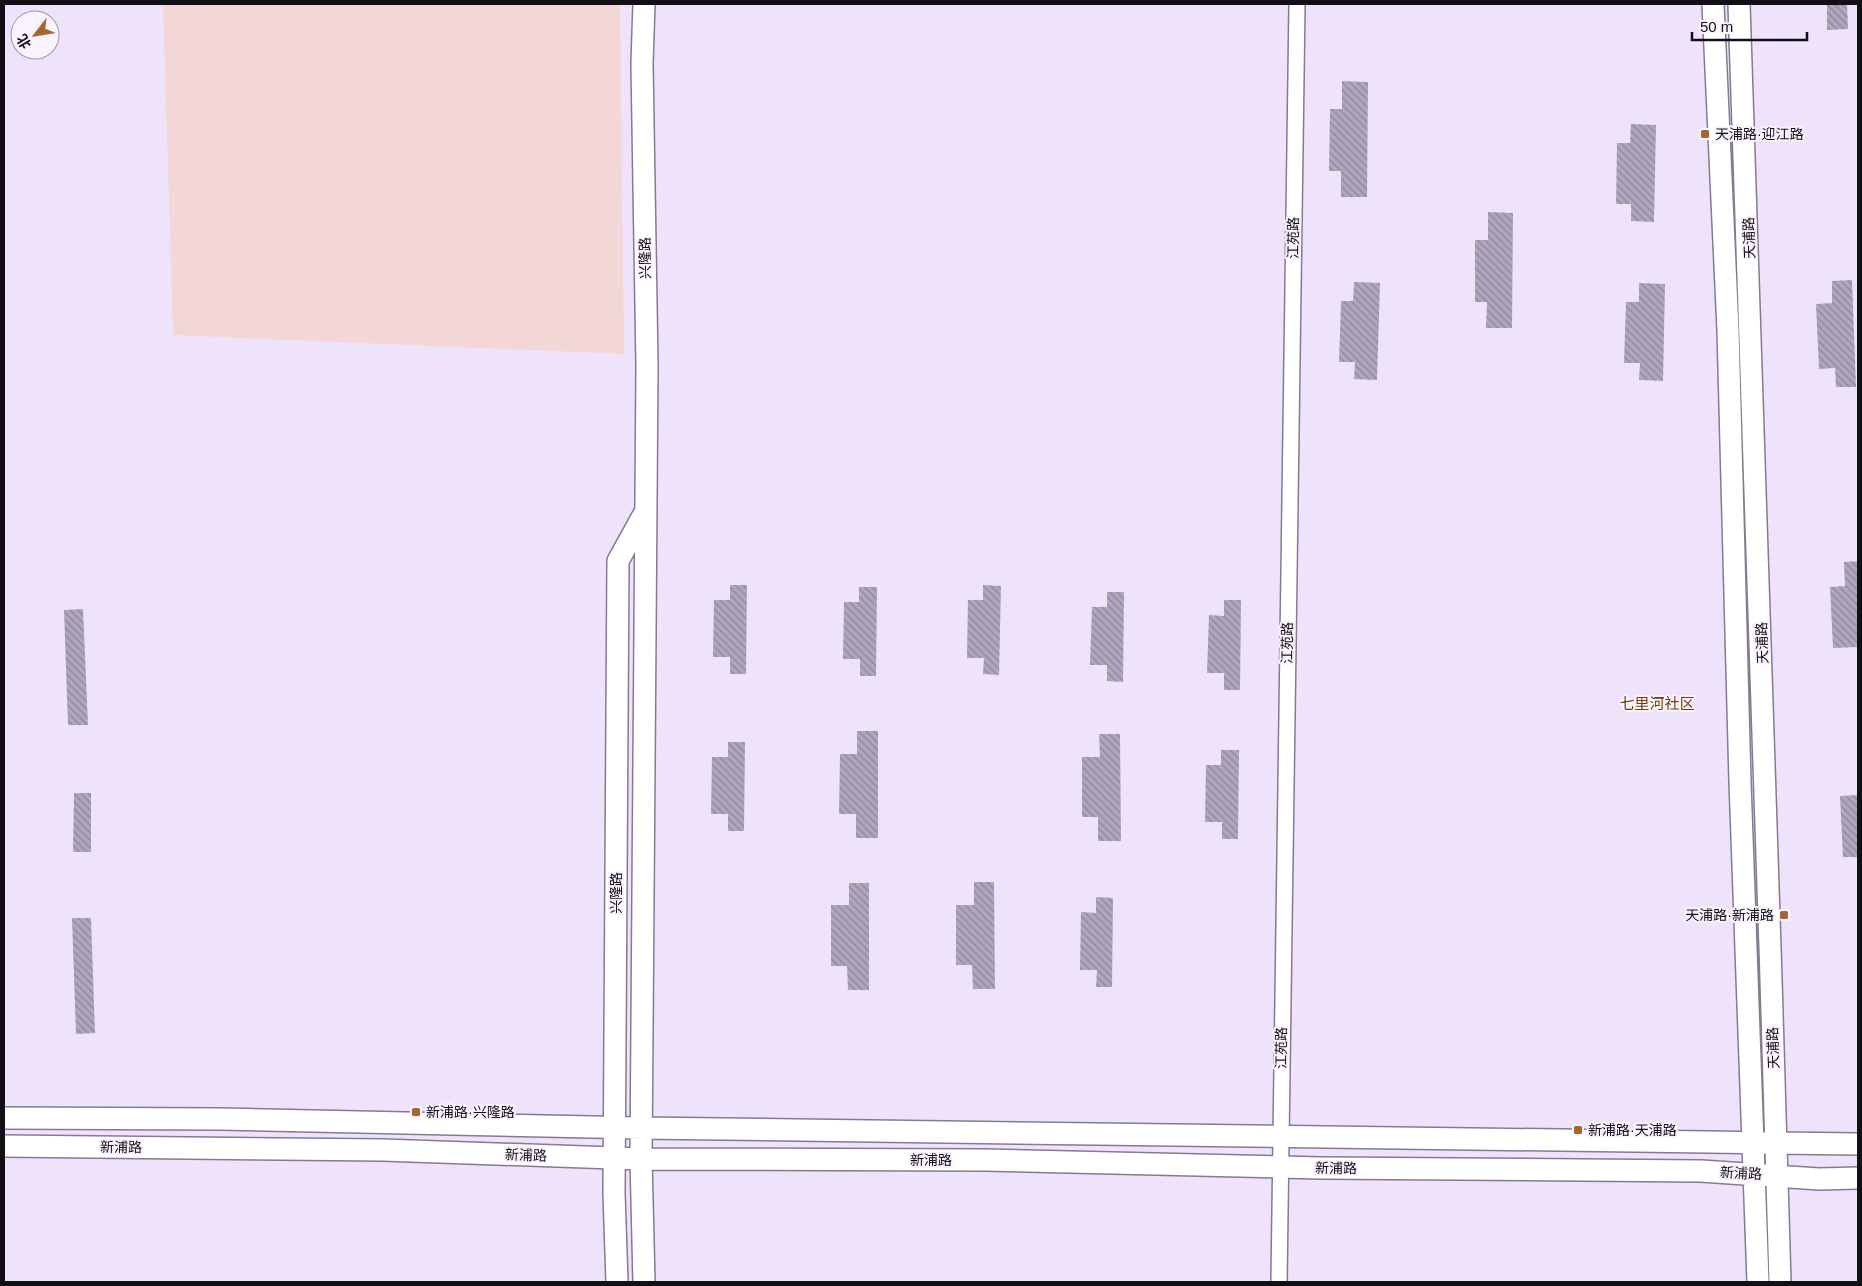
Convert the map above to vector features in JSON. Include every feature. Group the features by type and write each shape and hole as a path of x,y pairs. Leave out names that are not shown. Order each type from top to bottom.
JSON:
{"main road":[{"name":"兴隆路","path":"644,4 642,63 647,366 641,1128 644,1282"},
{"path":"1713,4 1728,330 1740,792 1758,1282"},
{"name":"天浦路","path":"1739,4 1757,478 1780,1282"},
{"name":"兴隆路","path":"617,1282 614,1128 618,560 645,512"},
{"name":"新浦路","path":"4,1118 220,1119 614,1128 1858,1144"},
{"name":"新浦路","path":"4,1146 383,1150 641,1159 984,1160 1280,1167 1701,1171 1820,1179 1858,1178"}],"street":[{"name":"江苑路","path":"1278,1282 1297,4"}],"shaded area":[{"path":"163,4 620,4 624,354 173,335"}],"building":[{"path":"1827,4 1847,4 1848,29 1827,30"},
{"path":"1342,81 1368,82 1367,197 1341,197 1341,171 1329,171 1330,109 1342,109"},
{"path":"1631,124 1656,125 1654,222 1631,221 1631,204 1616,204 1617,143 1630,143"},
{"path":"1488,212 1513,213 1512,328 1486,328 1487,302 1475,302 1475,240 1488,240"},
{"path":"1852,280 1856,387 1836,387 1835,368 1819,369 1816,304 1832,303 1832,281"},
{"path":"1354,282 1380,283 1377,380 1354,379 1355,362 1339,362 1341,301 1353,301"},
{"path":"1639,283 1665,284 1663,381 1639,380 1640,363 1624,363 1626,302 1639,302"},
{"path":"1858,561 1858,647 1833,648 1830,587 1845,586 1844,562"},
{"path":"730,585 747,585 746,674 730,674 730,657 713,657 714,600 730,600"},
{"path":"983,585 1001,586 999,675 983,674 984,658 967,658 968,600 983,600"},
{"path":"859,587 877,587 876,676 860,676 860,659 843,659 844,602 859,602"},
{"path":"1107,592 1124,592 1123,682 1107,681 1107,665 1090,665 1092,607 1107,607"},
{"path":"1224,600 1241,600 1240,690 1224,690 1224,673 1207,673 1209,615 1224,616"},
{"path":"83,609 88,725 68,725 64,610"},
{"path":"857,731 878,731 878,838 856,838 856,814 839,814 840,754 857,754"},
{"path":"1099,734 1120,734 1121,841 1098,841 1098,817 1082,817 1082,757 1100,757"},
{"path":"728,742 745,742 744,831 728,831 728,814 711,814 712,757 728,757"},
{"path":"1221,750 1239,750 1238,839 1222,839 1222,822 1205,822 1206,765 1221,765"},
{"path":"74,793 91,793 91,852 73,852"},
{"path":"1858,795 1858,857 1843,857 1840,796"},
{"path":"974,882 994,882 995,989 973,989 972,965 956,965 956,905 974,905"},
{"path":"849,883 869,883 869,990 848,990 847,966 831,966 831,905 849,905"},
{"path":"1096,897 1113,898 1112,987 1096,987 1097,970 1080,970 1081,912 1096,913"},
{"path":"72,918 91,918 95,1033 76,1034"}],"place":[{"name":"天浦路·迎江路","path":"1705,134"},
{"name":"天浦路·新浦路","path":"1784,915"},
{"name":"新浦路·兴隆路","path":"416,1112"},
{"name":"新浦路·天浦路","path":"1578,1130"}],"district":[{"name":"七里河社区","path":"1657,703"}]}
